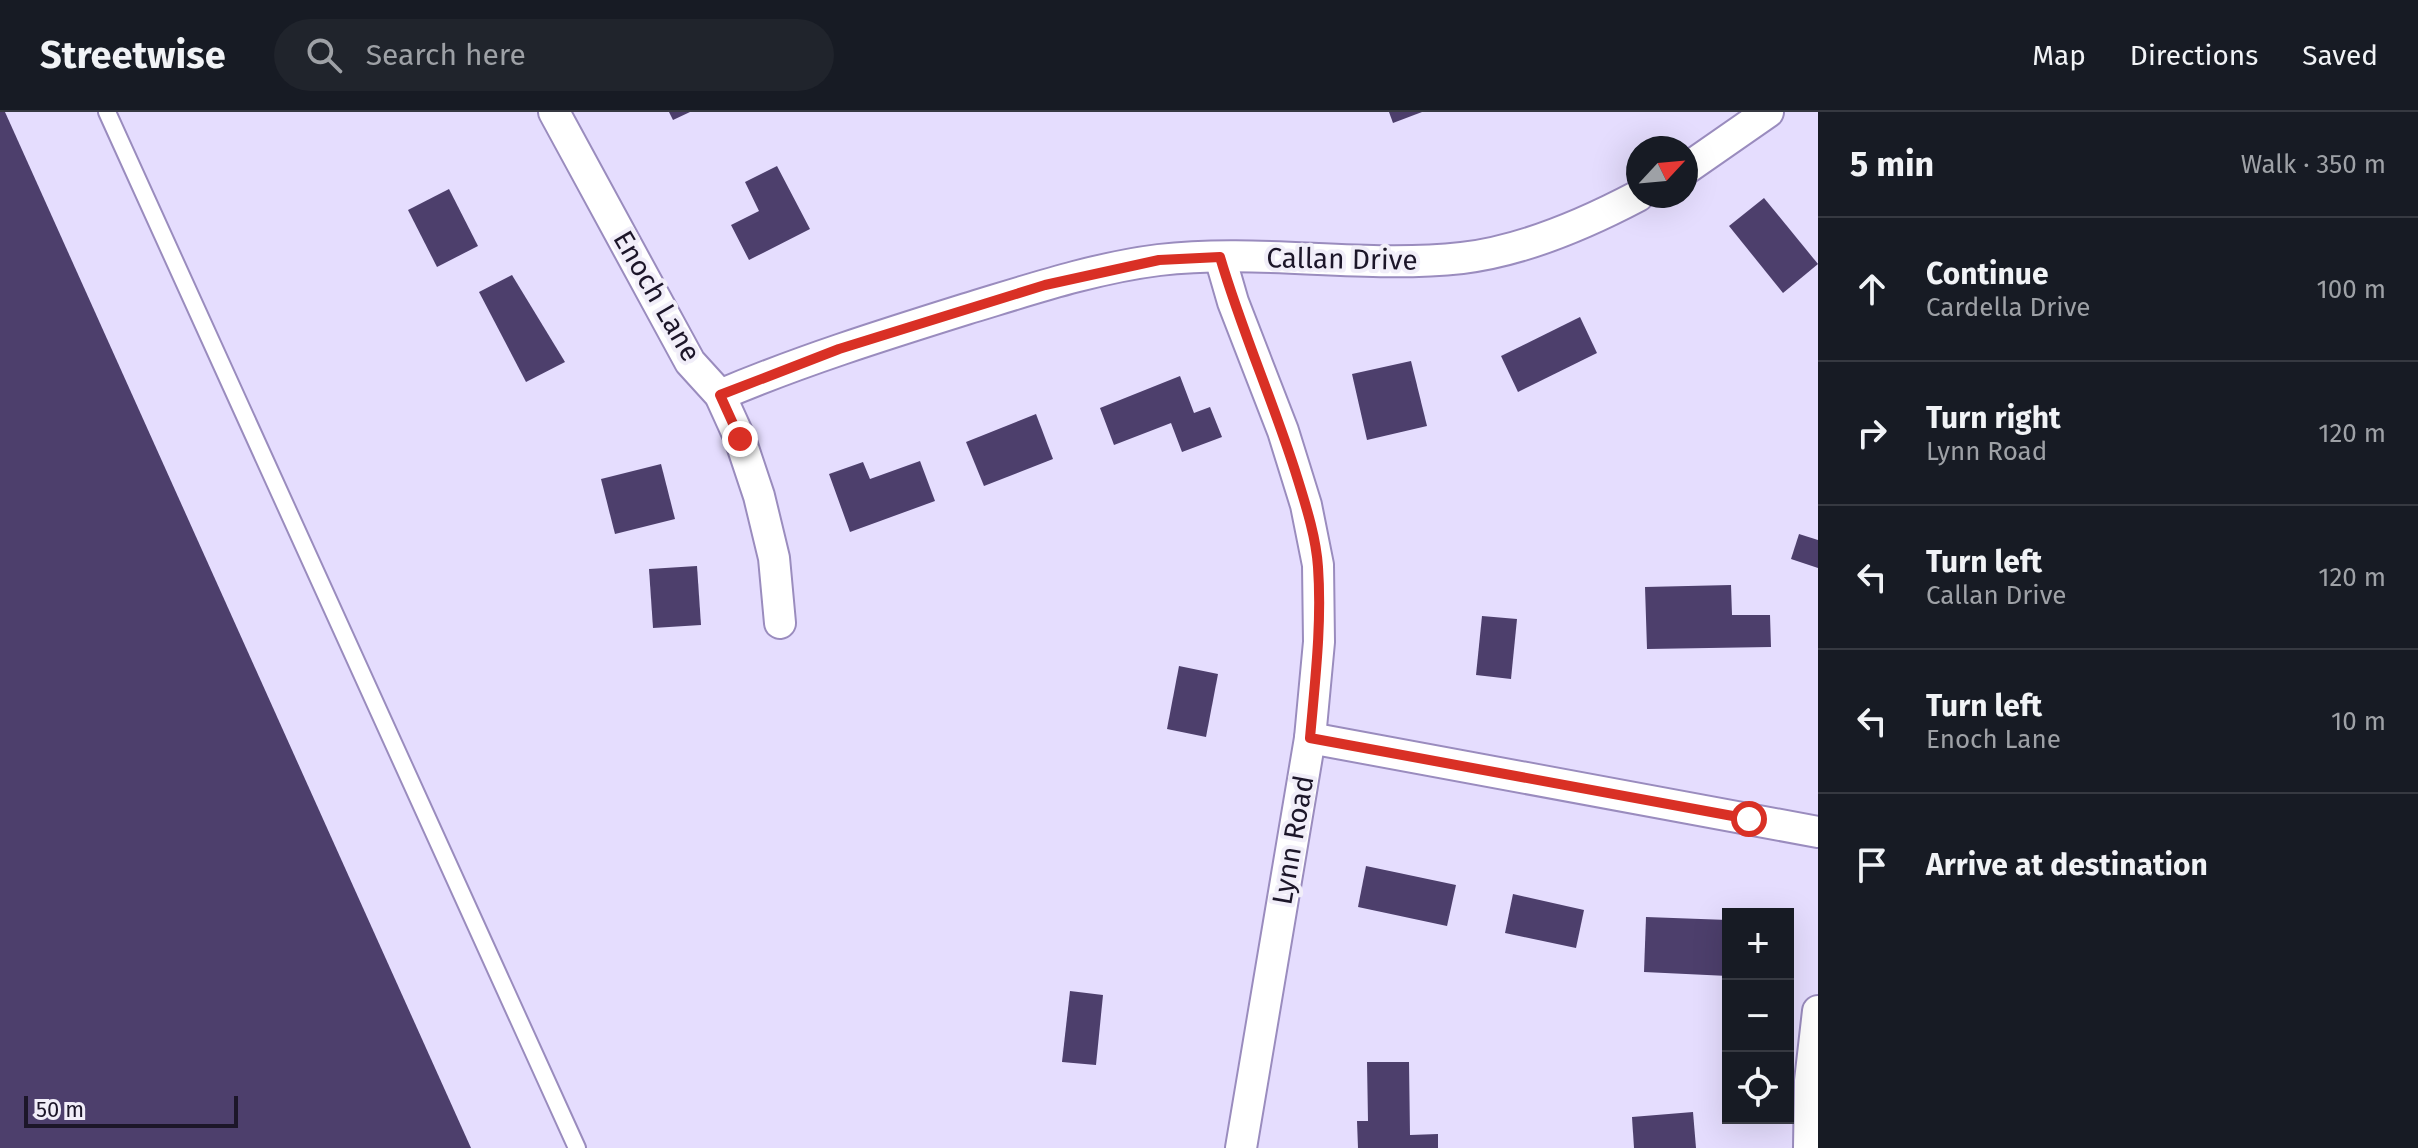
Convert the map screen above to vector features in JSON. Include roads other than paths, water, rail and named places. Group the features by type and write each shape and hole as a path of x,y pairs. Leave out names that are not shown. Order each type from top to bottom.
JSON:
{"street":[{"name":"Enoch Lane","path":"554,112 690,362 720,395 740,439 759,496 774,558 780,623"},
{"path":"1698,161 1768,112"},
{"name":"Callan Drive","path":"720,395 839,349 1045,285 1159,260 1220,257 1411,261 1464,258 1555,233 1626,202"},
{"name":"Lynn Road","path":"1220,257 1233,302 1283,431 1306,505 1318,565 1319,642 1310,738 1241,1148"},
{"path":"1310,738 1818,832"},
{"path":"1809,1148 1810,1081 1818,1011"}],"lane":[{"path":"107,112 577,1148"}]}
